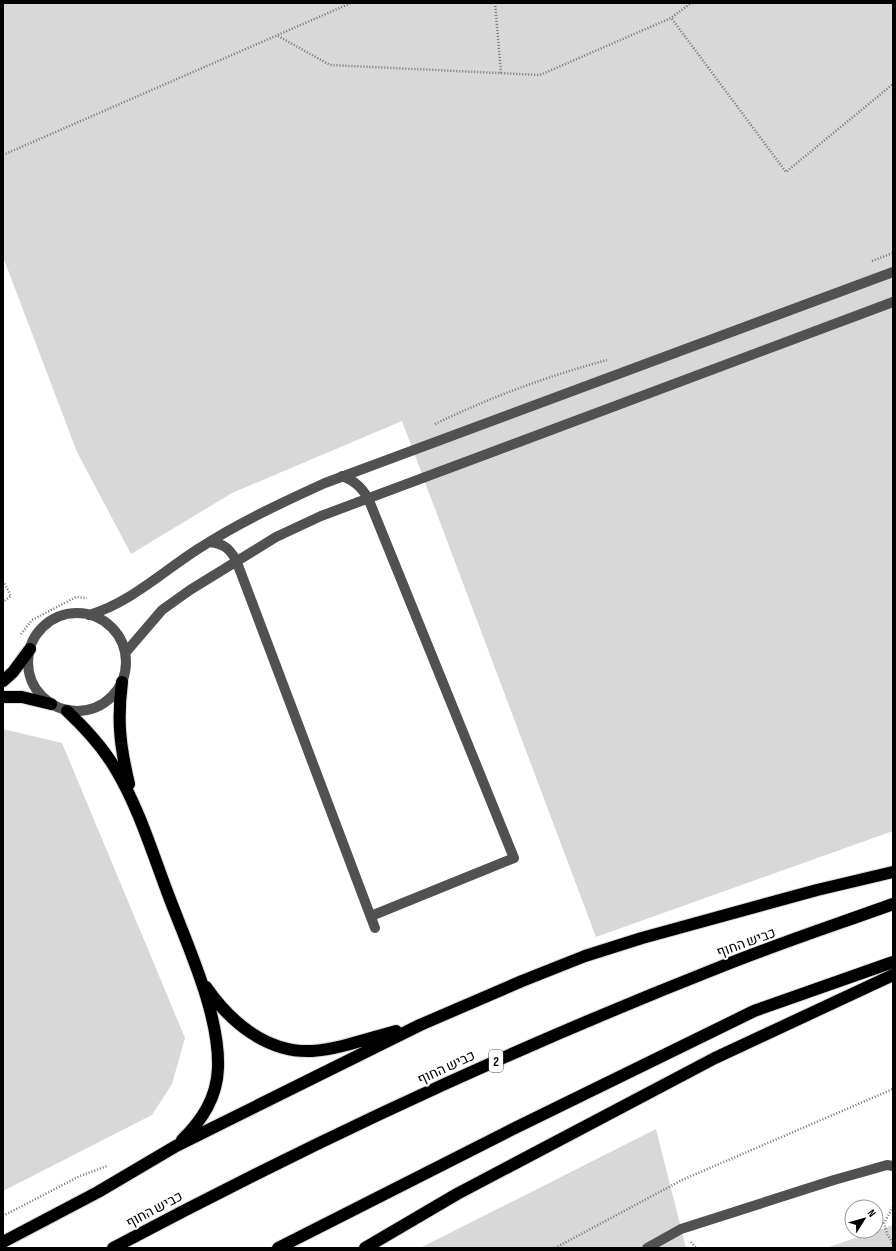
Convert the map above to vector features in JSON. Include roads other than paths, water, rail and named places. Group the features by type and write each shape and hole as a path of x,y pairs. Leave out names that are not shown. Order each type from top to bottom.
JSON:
{"highway":[{"path":"3,681 13,672 30,649"},
{"path":"122,682 118,724 120,747 134,803 198,975 213,1022 218,1069 214,1093 206,1111 176,1146"},
{"path":"3,697 22,697 52,704"},
{"path":"67,711 84,727 102,748 134,803"},
{"path":"3,1242 98,1192 176,1146 420,1024 522,981 585,956 817,890 893,872"},
{"name":"כביש החוף","path":"113,1248 244,1179 463,1075 721,967 893,904"},
{"path":"278,1248 509,1131 754,1011 893,962"},
{"path":"198,975 229,1016 246,1031 273,1045 312,1051 338,1046 420,1024"},
{"path":"365,1248 457,1194 714,1058 893,975"}],"street":[{"path":"89,615 112,607 130,597 210,542 259,514 342,476 893,272"},
{"path":"126,652 162,610 190,590 236,560 276,537 321,516 893,302"},
{"path":"342,476 353,480 361,487 368,498 514,858 371,916"},
{"path":"210,542 221,544 230,549 236,560 375,928"},
{"path":"79,613 89,615 109,624 120,637 126,652 126,668 122,682 112,697 99,707 83,711 67,711 52,704 40,694 32,680 28,665 30,649 36,634 48,622 62,615 79,613"},
{"path":"647,1248 681,1229 834,1180 887,1165 893,1166"}]}
